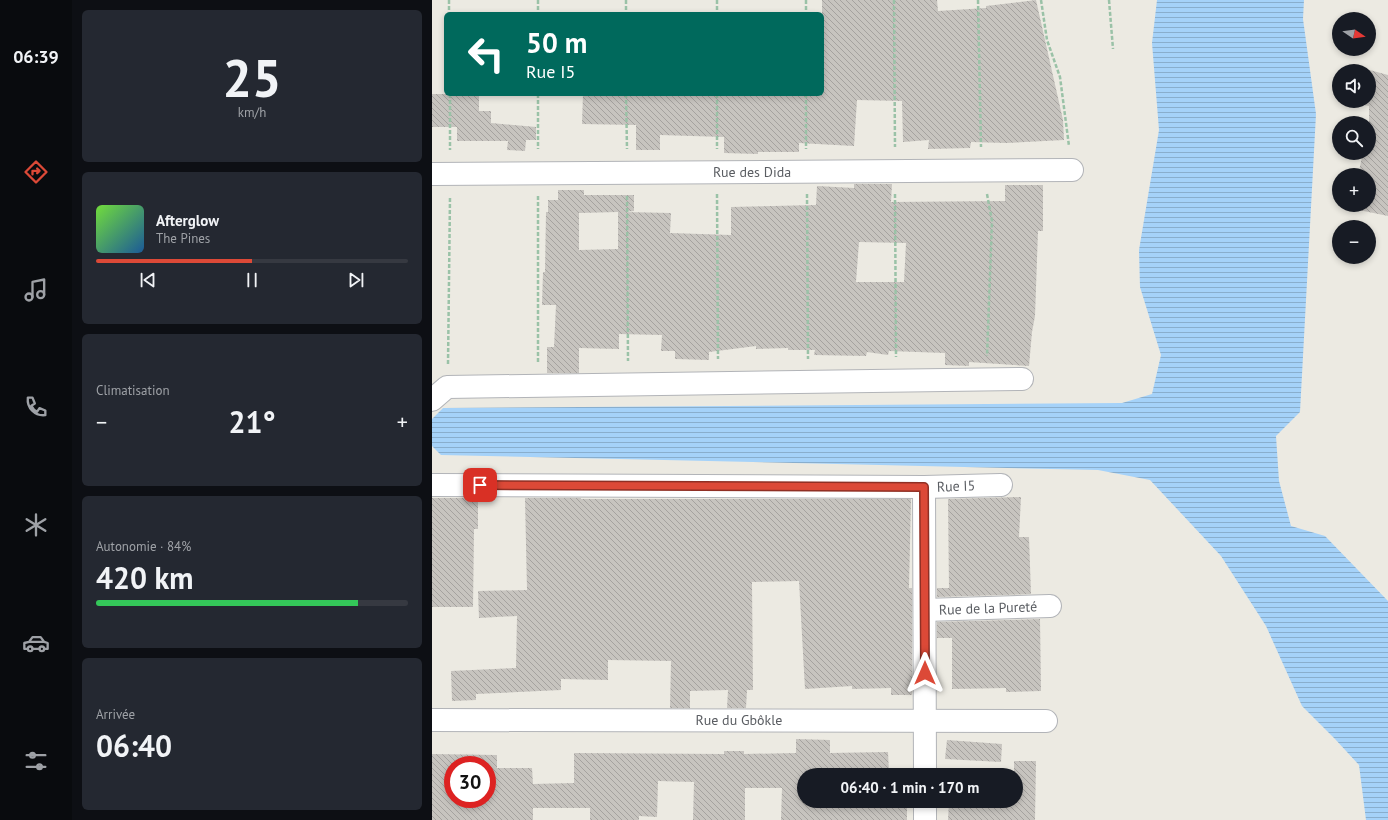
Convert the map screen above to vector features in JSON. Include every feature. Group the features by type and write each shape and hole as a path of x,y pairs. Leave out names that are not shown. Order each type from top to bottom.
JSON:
{"street":[{"name":"Rue des Dida","path":"441,174 1072,170"},
{"path":"440,394 538,386 1022,379"},
{"name":"Rue I5","path":"432,485 924,487 1000,485"},
{"path":"924,487 926,610 925,768"},
{"name":"Rue de la Pureté","path":"926,610 1050,606"},
{"name":"Rue du Gbôkle","path":"432,720 1046,721"},
{"path":"925,808 925,820"}],"path":[{"path":"449,0 449,12"},
{"path":"538,0 538,12"},
{"path":"626,0 626,12"},
{"path":"717,0 717,12"},
{"path":"806,0 806,12"},
{"path":"1041,0 1047,40 1060,77 1072,170"},
{"path":"1109,0 1113,49"},
{"path":"440,394 441,174 450,96"},
{"path":"538,96 538,386"},
{"path":"626,96 628,385"},
{"path":"717,96 718,384"},
{"path":"806,96 808,383"}],"water":[{"path":"1157,0 1304,0 1303,19 1316,114 1300,412 1276,436 1279,481 1291,526 1325,536 1388,601 1388,820 1366,820 1359,765 1302,706 1266,626 1221,556 1150,480 1098,470 441,455 432,446 432,419 443,408 1122,403 1152,394 1161,355 1140,287 1139,250 1159,130 1152,43"}],"building":[{"path":"822,0 937,0 938,11 986,8 986,6 1036,0 1063,120 1064,140 1006,143 971,142 970,148 928,149 929,140 903,142 902,101 857,100 854,146 799,143 799,152 758,152 758,154 724,153 724,137 660,135 660,150 636,150 636,125 582,124 583,96 824,96 824,12 822,12"},
{"path":"1376,72 1388,75 1388,216 1369,212 1376,212 1376,168 1360,168 1361,160 1376,160 1376,116 1369,116 1369,108 1376,108"},
{"path":"432,94 444,94 444,96 479,96 479,111 491,111 491,123 536,127 536,140 526,140 525,151 507,150 508,141 457,141 457,127 432,127"},
{"path":"854,184 892,184 891,202 1005,201 1005,185 1043,185 1043,231 1038,231 1035,316 1029,366 969,362 969,366 945,365 945,353 889,351 888,355 867,352 866,356 814,355 815,350 788,350 788,348 756,349 756,346 709,352 709,360 675,359 675,351 661,351 662,335 619,334 619,349 579,348 579,373 547,373 547,347 554,347 556,305 542,305 543,272 545,272 546,212 548,212 548,200 558,200 558,190 584,190 584,195 634,195 634,211 624,212 671,213 670,233 731,235 731,207 816,205 817,186 854,188","holes":["618,212 618,249 579,250 579,213","859,242 906,243 904,282 856,282"]},
{"path":"1021,497 1019,537 1029,537 1031,594 937,597 937,588 949,588 948,499"},
{"path":"432,498 478,498 478,529 474,529 473,607 432,607"},
{"path":"525,498 911,499 909,588 912,588 912,695 891,695 891,688 852,689 852,686 805,689 799,581 752,582 753,690 747,690 746,708 727,708 728,690 690,691 690,708 670,708 671,661 608,660 608,680 561,679 561,690 476,694 476,700 452,701 451,671 516,668 517,616 479,618 478,591 527,590"},
{"path":"1040,619 1041,691 1006,692 1006,688 952,689 952,638 937,638 937,622"},
{"path":"796,739 830,740 830,753 888,752 889,768 797,768 797,808 907,808 907,820 781,820 782,788 745,788 745,820 693,820 694,782 658,781 657,817 639,816 639,820 590,820 590,808 533,808 533,820 432,820 432,754 497,755 497,768 532,768 533,784 574,783 574,753 724,754 724,751 744,751 744,754 796,753"},
{"path":"947,740 1002,744 1001,762 945,759"},
{"path":"1014,761 1036,761 1035,820 948,820 949,808 1023,808 1023,768 1014,768"}],"route":[{"path":"480,485 924,487 926,610 925,673"}]}
